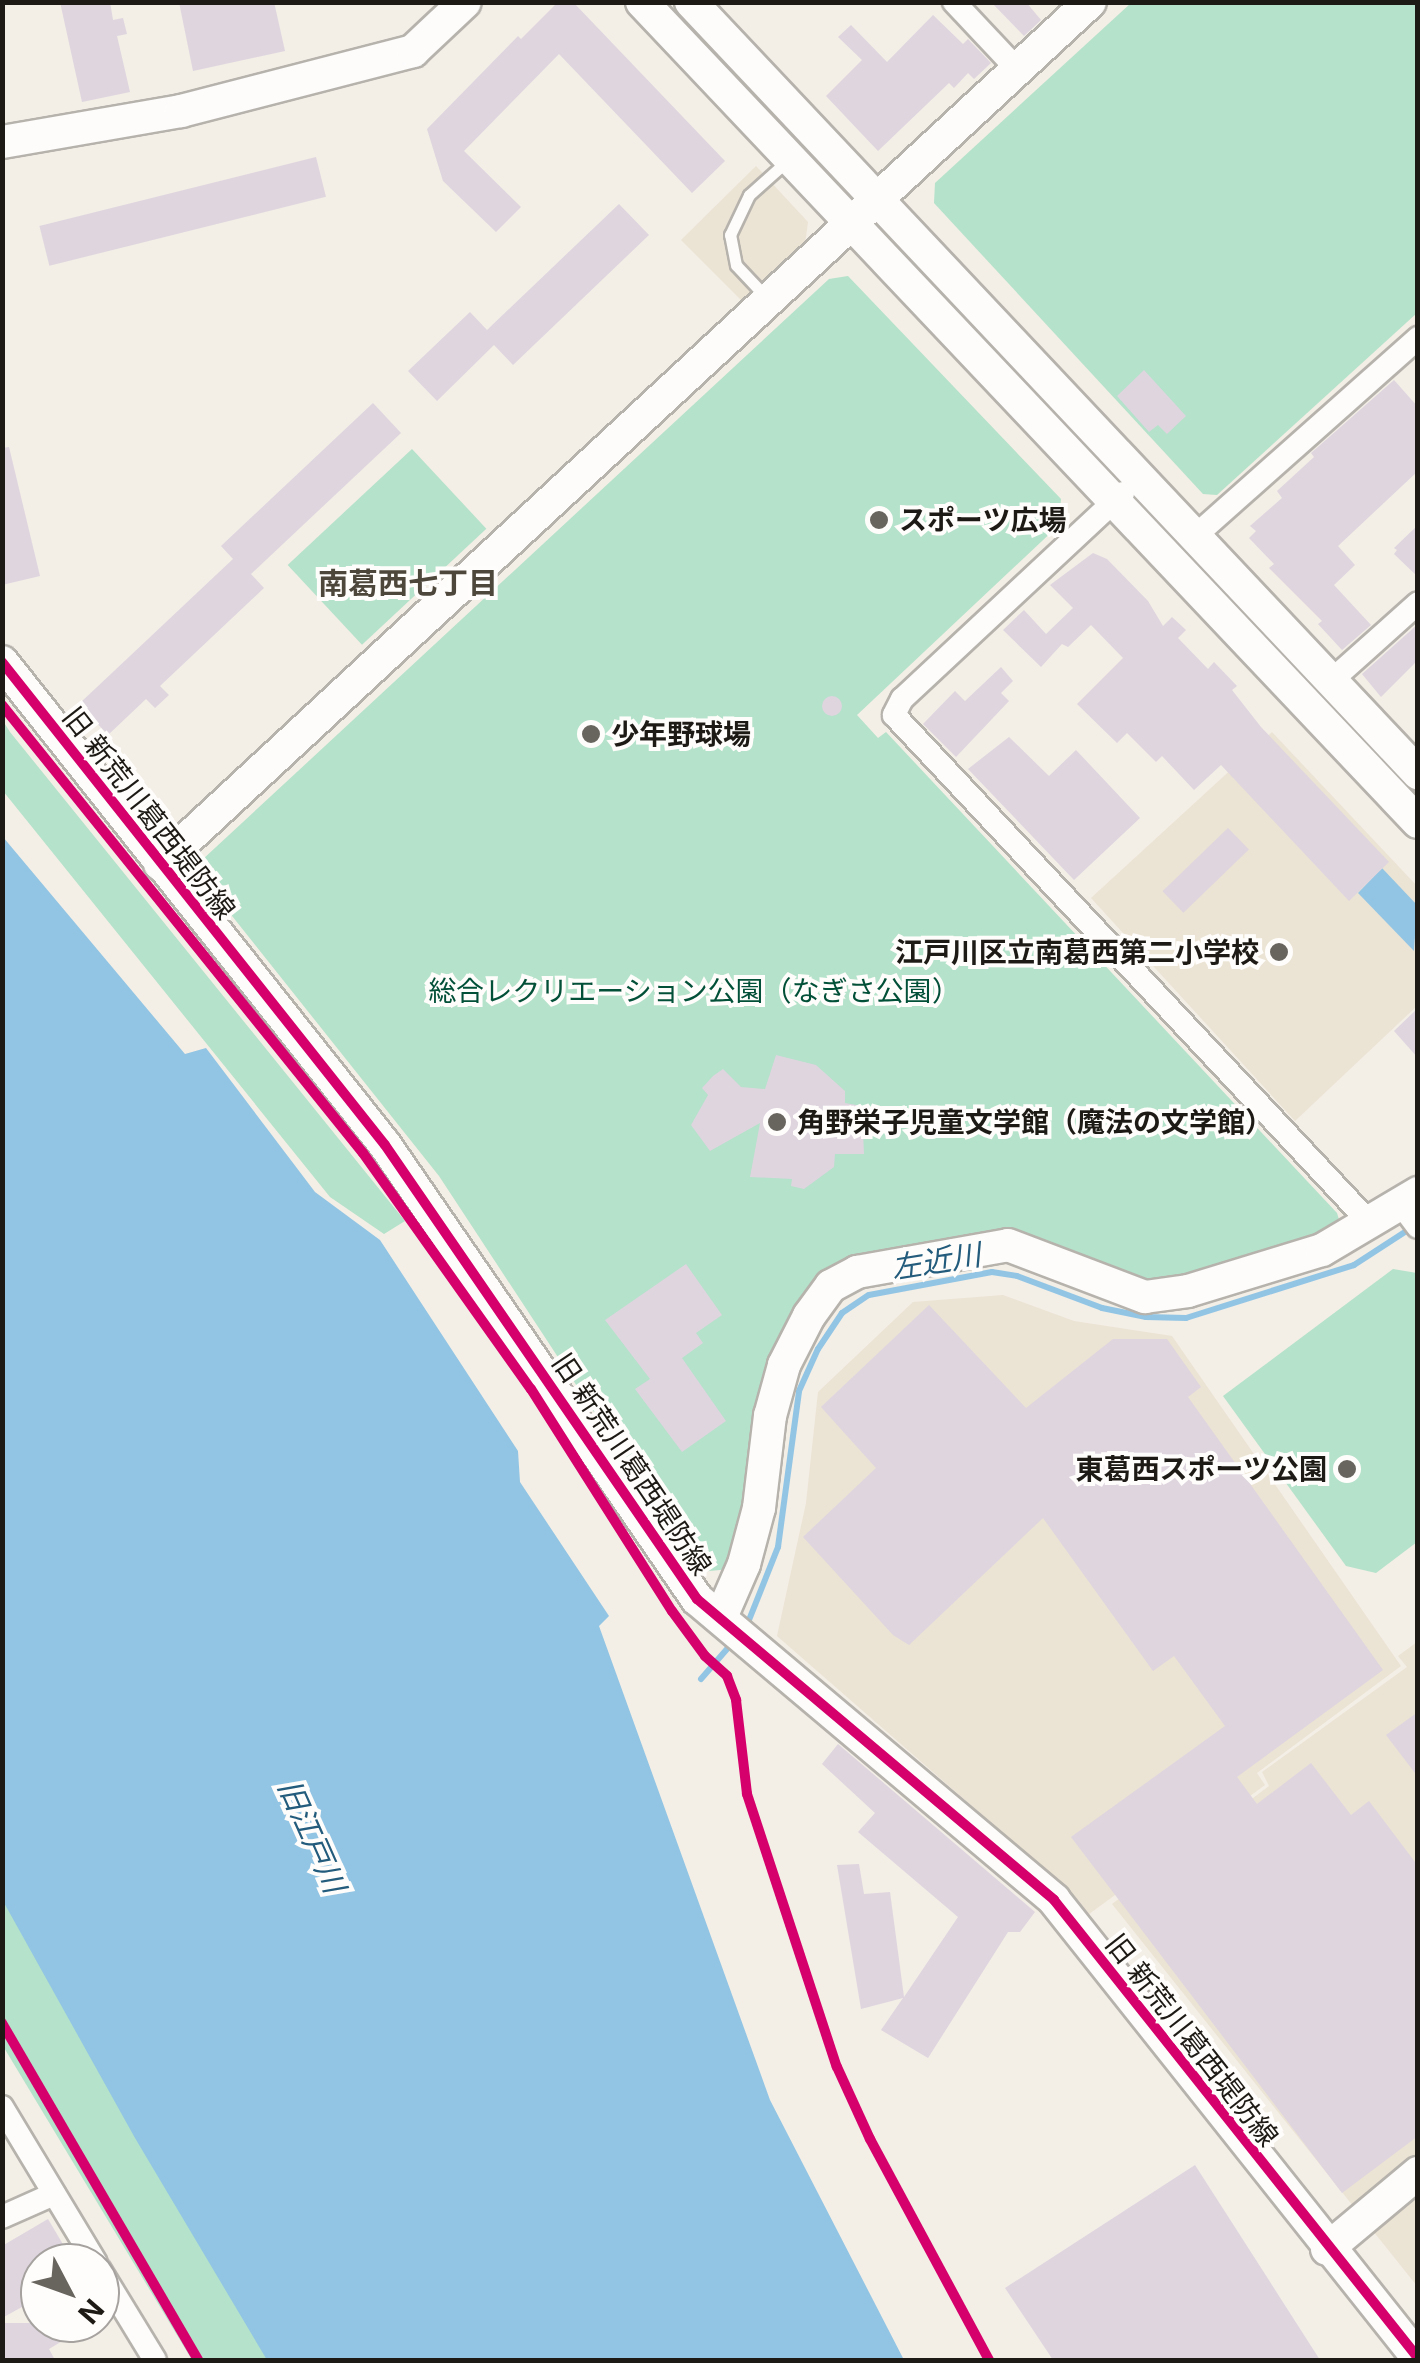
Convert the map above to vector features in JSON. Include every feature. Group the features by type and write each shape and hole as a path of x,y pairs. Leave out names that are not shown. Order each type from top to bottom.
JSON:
{"street":[{"path":"2,142 181,112 413,51 465,2"},
{"path":"642,2 1418,822"},
{"path":"691,2 1418,773"},
{"path":"954,2 1017,69"},
{"path":"160,864 1090,2"},
{"path":"1194,537 1418,338"},
{"path":"1139,478 902,699 894,714 1370,1224"},
{"path":"1332,680 1418,603"},
{"name":"旧 新荒川葛西堤防線","path":"2,662 385,1145 688,1586 1054,1900 1327,2249 1418,2358"},
{"path":"721,1617 744,1564 760,1508 770,1416 784,1365 809,1316 832,1286 857,1272 1008,1245 1144,1297 1188,1292 1322,1250 1370,1224 1412,1208"},
{"path":"2,2108 84,2243"},
{"path":"1327,2249 1418,2172"},
{"path":"2,2218 54,2194"},
{"path":"120,2306 150,2359"}],"lane":[{"path":"770,301 736,266 730,235 749,196 788,160"}],"shaded area":[{"path":"756,166 808,222 805,244 743,302 681,240"},
{"name":"江戸川区立南葛西第二小学校","path":"1272,732 1417,886 1417,1006 1295,1121 1091,898"},
{"path":"1003,1295 1074,1321 1172,1336 1401,1666 1257,1773 1265,1785 1085,1917 1051,1875 777,1636 806,1503 818,1392 913,1302"},
{"path":"1417,1642 1417,2286 1112,1904 1269,1786 1262,1772 1407,1667 1398,1656"}],"green space":[{"path":"1131,3 1417,3 1417,313 1217,495 1203,494 934,203 935,183"},
{"name":"総合レクリエーション公園（なぎさ公園）","path":"848,276 1061,499 1059,525 857,715 878,738 886,732 1337,1213 1342,1229 1186,1280 1141,1283 1008,1234 824,1278 746,1501 730,1569 699,1572 439,1176 201,877 202,860 829,279"},
{"path":"412,449 486,529 362,645 288,565"},
{"path":"3,721 405,1221 384,1234 330,1197 3,791"},
{"name":"東葛西スポーツ公園","path":"1393,1269 1417,1273 1417,1542 1376,1573 1346,1566 1223,1396"},
{"path":"2,1871 287,2360 192,2360 3,2046"}],"water":[{"name":"旧江戸川","path":"3,837 185,1054 206,1048 315,1192 380,1240 518,1451 520,1482 609,1616 599,1626 770,2100 904,2360 267,2360 135,2138 3,1901"},
{"path":"1382,868 1417,905 1414,951 1358,893"}],"building":[{"path":"60,2 110,2 113,20 123,18 127,34 117,36 130,92 82,102"},
{"path":"179,2 274,2 285,51 193,71"},
{"path":"558,2 573,2 725,161 692,193 559,54 464,151 521,207 496,232 443,181 427,129 518,36 521,39"},
{"path":"991,2 1026,2 1041,20 1024,36"},
{"path":"933,15 963,44 968,39 991,63 974,79 968,73 954,88 949,83 878,151 826,96 862,60 838,37 851,25 887,62"},
{"path":"316,157 326,197 49,266 39,226"},
{"path":"619,204 649,235 513,365 494,345 437,401 408,371 470,312 487,330"},
{"path":"1144,370 1186,416 1167,434 1158,425 1149,432 1117,396"},
{"path":"1394,380 1418,407 1418,471 1338,546 1355,565 1334,585 1371,625 1342,650 1318,624 1322,621 1269,568 1274,564 1249,538 1256,531 1250,526 1282,498 1277,491 1314,457 1311,453"},
{"path":"373,403 401,433 251,574 264,588 160,686 169,695 155,708 146,699 108,735 79,704 233,559 221,546"},
{"path":"9,447 40,576 2,585 2,448"},
{"path":"1418,525 1418,577 1394,554 1394,548"},
{"path":"1093,553 1107,559 1148,601 1163,626 1172,617 1186,630 1178,638 1208,669 1214,662 1237,686 1232,690 1261,727 1389,862 1349,901 1221,765 1194,790 1162,756 1156,762 1127,733 1117,743 1077,704 1123,658 1091,625 1068,647 1062,644 1041,667 1003,630 1024,610 1046,634 1073,608 1050,585"},
{"path":"1418,624 1418,660 1381,697 1362,674"},
{"path":"1001,667 1013,681 1001,693 1009,701 956,757 923,724 955,691 965,701"},
{"path":"828,696 836,696 842,706 836,716 828,716 822,710 822,702"},
{"path":"1009,737 1049,776 1076,750 1140,818 1074,880 968,769"},
{"path":"1228,828 1249,850 1183,913 1163,891"},
{"path":"1418,1008 1418,1058 1394,1031"},
{"name":"角野栄子児童文学館（魔法の文学館）","path":"776,1055 816,1065 845,1091 845,1103 862,1106 864,1154 835,1154 834,1167 804,1189 791,1186 792,1179 750,1177 760,1123 710,1151 691,1125 708,1095 702,1088 713,1076 723,1069 741,1087 765,1089"},
{"path":"686,1264 722,1315 696,1333 703,1343 682,1358 726,1421 682,1452 635,1389 650,1379 605,1320"},
{"path":"929,1305 1026,1408 1113,1339 1167,1339 1201,1387 1188,1397 1383,1670 1237,1777 1257,1804 1311,1763 1351,1815 1369,1801 1418,1866 1418,2136 1342,2193 1071,1837 1225,1726 1174,1656 1153,1671 1043,1518 909,1645 893,1635 803,1537 876,1468 821,1407"},
{"path":"1418,1712 1418,1777 1386,1735"},
{"path":"838,1744 1035,1912 1020,1932 1008,1932 928,2058 881,2030 903,1998 861,2009 837,1865 859,1864 864,1894 890,1892 904,1997 958,1917 858,1832 875,1813 822,1764"},
{"path":"1195,2165 1320,2360 1053,2360 1005,2288"},
{"path":"48,2219 62,2243 20,2243 20,2308 2,2318 2,2246"},
{"path":"2,2323 20,2323 20,2343 59,2343 49,2349 55,2360 2,2360"}],"waterway":[{"name":"左近川","path":"747,1625 778,1547 799,1391 818,1349 842,1313 869,1295 992,1272 1017,1276 1102,1308 1146,1317 1186,1318 1354,1265 1411,1228"},
{"name":"左近川","path":"701,1679 733,1642"}],"cycle path":[{"path":"2,662 385,1145 697,1599 1054,1900 1418,2358"},
{"path":"2,705 363,1153 531,1389 672,1611 705,1656 727,1676 736,1700 747,1794 837,2067 870,2139 989,2360"},
{"path":"2,2023 198,2360"}],"place":[{"name":"スポーツ広場","path":"879,520"},
{"name":"少年野球場","path":"591,734"},
{"name":"江戸川区立南葛西第二小学校","path":"1279,952"},
{"name":"角野栄子児童文学館（魔法の文学館）","path":"777,1122"},
{"name":"東葛西スポーツ公園","path":"1347,1469"}],"district":[{"name":"南葛西七丁目","path":"408,583"}]}
